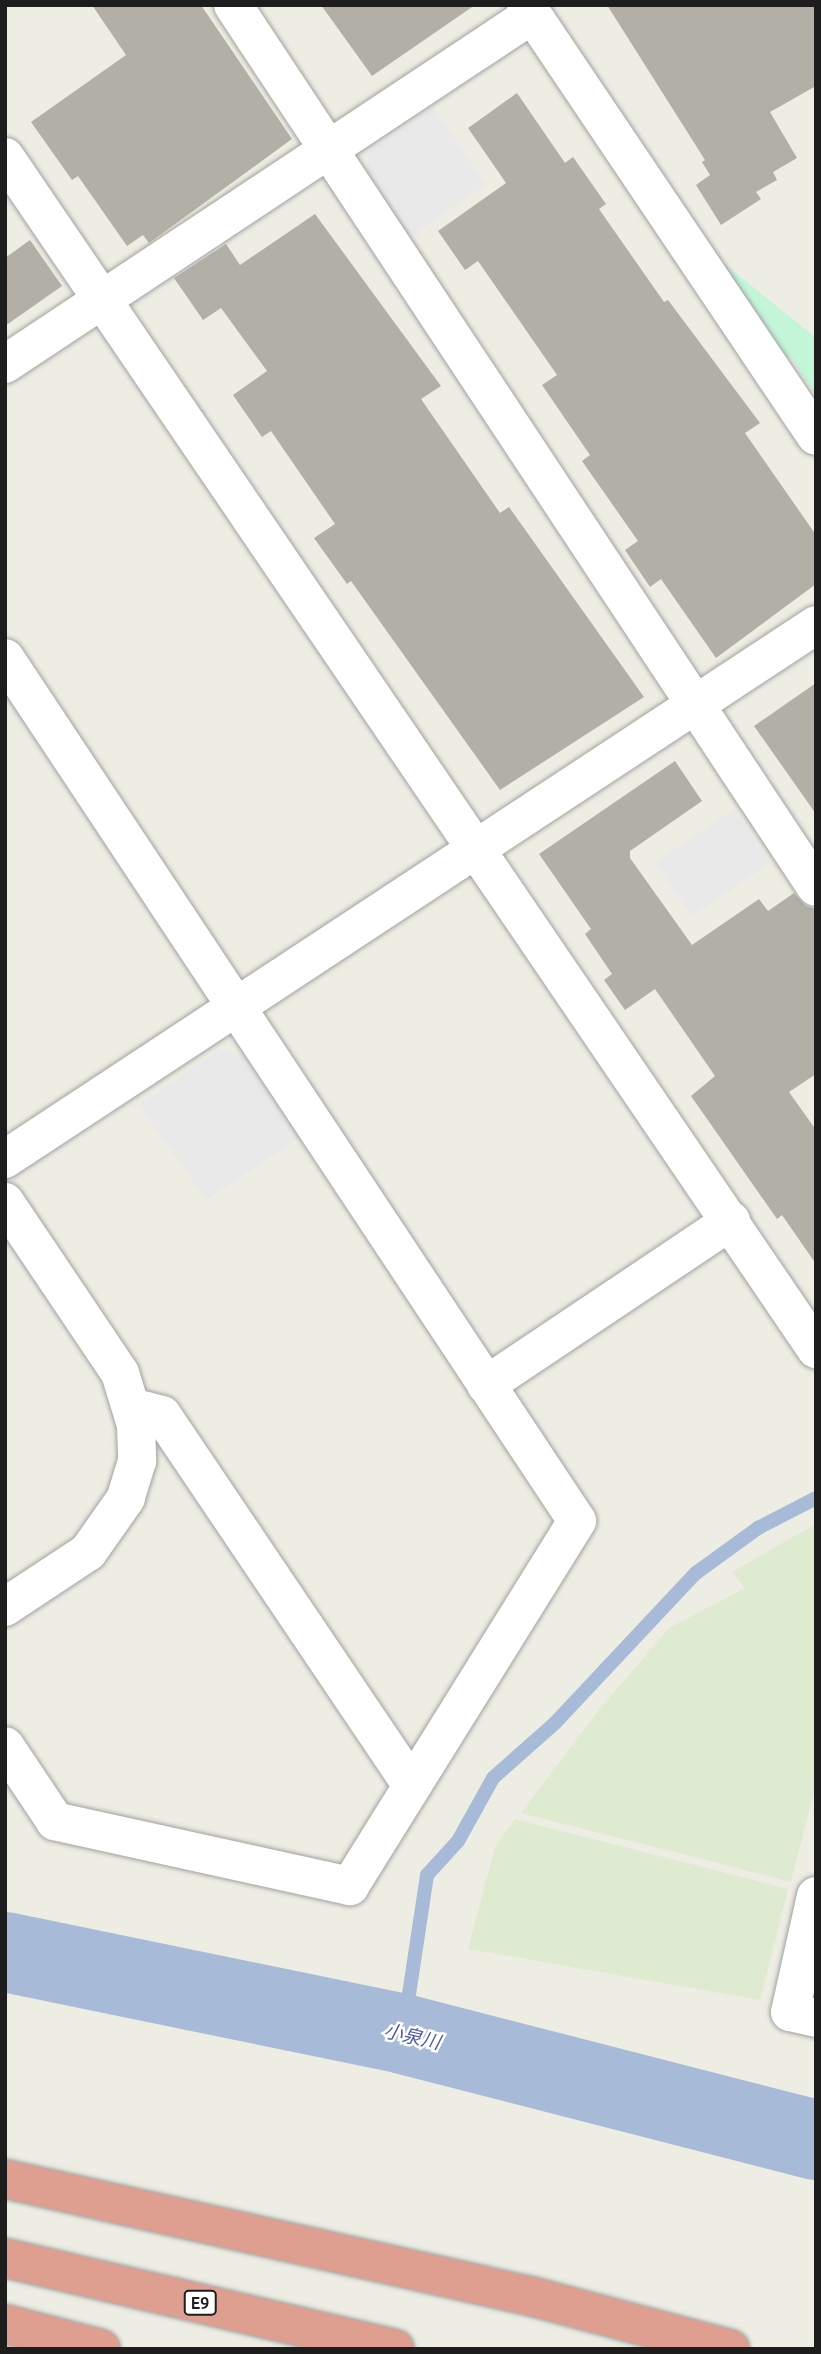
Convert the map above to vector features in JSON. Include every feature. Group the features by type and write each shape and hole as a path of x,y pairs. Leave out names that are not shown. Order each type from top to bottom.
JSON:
{"highway":[{"path":"5,2179 534,2297 730,2349"},
{"name":"E9","path":"5,2258 394,2349"},
{"path":"5,2324 101,2349"}],"street":[{"path":"233,5 695,704 773,844 816,887"},
{"path":"5,364 328,150 411,108 528,10 816,436"},
{"path":"5,157 816,1349"},
{"path":"5,1159 168,1069 236,1007 816,625"},
{"path":"5,658 577,1521 350,1886 55,1821 5,1746"},
{"path":"5,1202 120,1373 132,1407 137,1461 126,1498 88,1552 5,1607"},
{"path":"486,1385 731,1221"},
{"path":"132,1407 162,1415 412,1786"},
{"path":"816,1896 790,2012 816,2018"}],"green space":[{"path":"721,261 816,338 816,396 791,357 786,360"},
{"path":"816,1524 816,1784 791,1882 521,1813 598,1711 669,1628 745,1588 732,1572"},
{"path":"515,1819 788,1889 760,2000 468,1949 495,1847"}],"shaded area":[{"path":"433,107 486,185 408,238 366,173 370,149"},
{"path":"734,809 770,863 692,916 655,862"},
{"path":"218,1050 242,1055 298,1139 206,1200 139,1105"}],"building":[{"path":"92,5 201,5 292,139 149,243 143,235 127,246 78,176 72,180 31,122 126,55"},
{"path":"321,5 475,5 372,76"},
{"path":"607,5 816,5 816,86 770,112 797,158 773,172 777,180 756,192 761,199 721,225 696,185 710,175 702,162 705,160"},
{"path":"517,93 565,163 573,157 606,204 599,209 664,302 668,300 760,423 745,433 816,535 816,584 716,658 661,579 650,587 625,550 638,541 582,461 590,455 542,385 557,375 478,261 465,270 438,231 506,183 468,128"},
{"path":"315,214 441,386 421,399 500,513 509,507 644,697 500,790 351,581 347,584 314,538 335,524 271,431 262,437 233,395 267,371 221,308 203,320 174,278 226,244 240,265"},
{"path":"30,240 62,286 5,326 5,258"},
{"path":"816,683 816,814 754,726"},
{"path":"675,761 702,801 630,851 630,858 692,945 759,899 768,911 794,893 806,906 816,909 816,1074 789,1092 816,1130 816,1264 782,1215 777,1219 691,1096 715,1076 655,989 625,1010 604,980 612,974 585,934 591,929 539,854"}],"waterway":[{"path":"403,2034 427,1875 458,1841 493,1778 555,1723 696,1573 758,1528 816,1498"},
{"name":"小泉川","path":"5,1952 403,2034 816,2140"}]}
